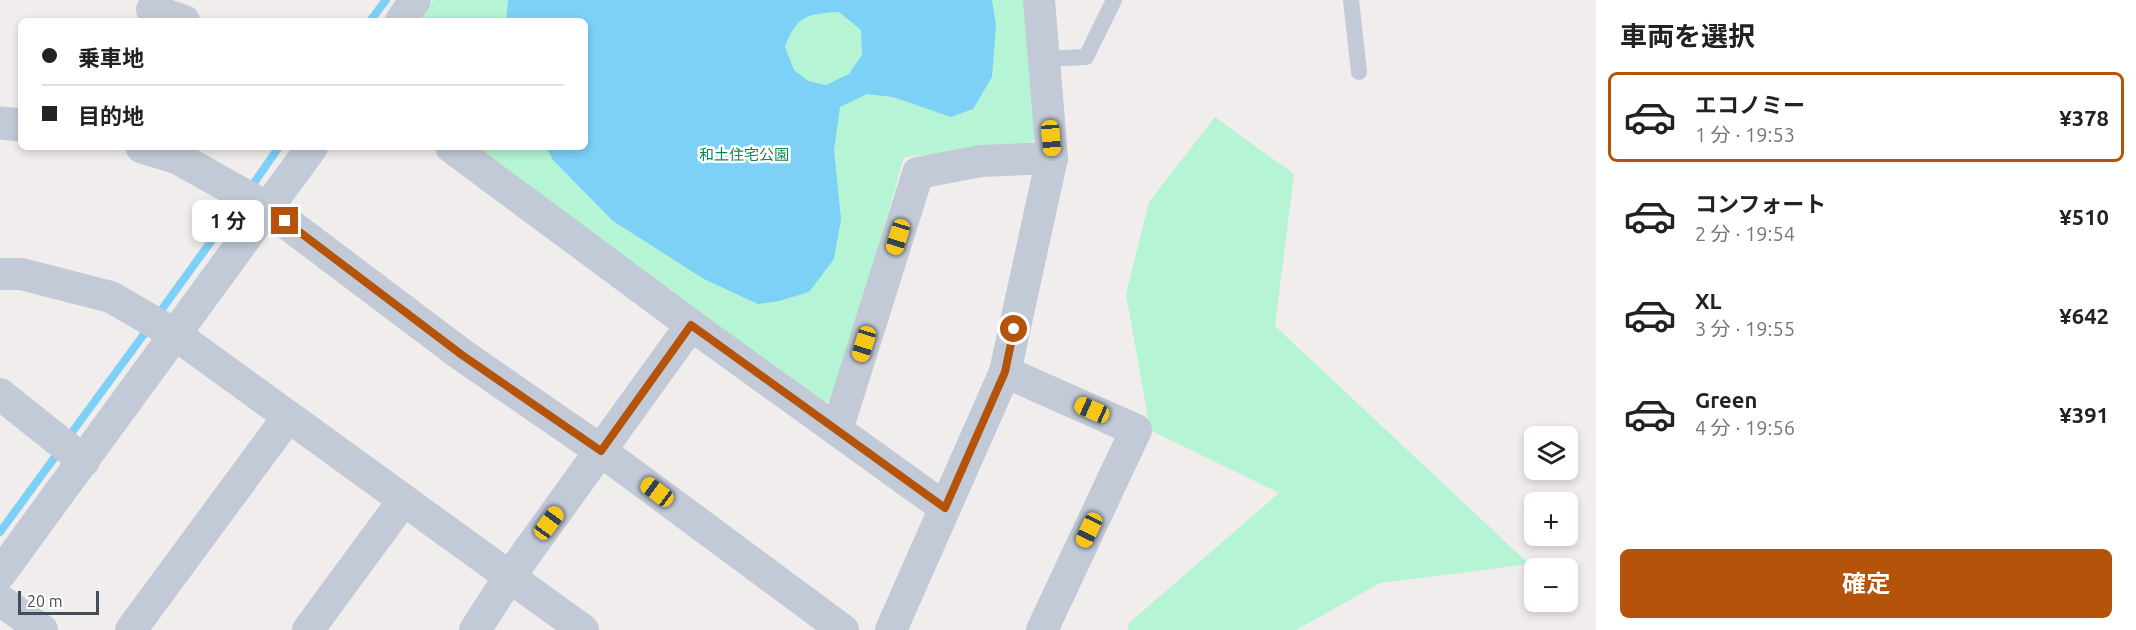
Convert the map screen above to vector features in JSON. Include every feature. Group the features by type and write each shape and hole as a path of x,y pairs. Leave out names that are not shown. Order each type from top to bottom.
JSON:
{"street":[{"path":"403,18 415,0"},
{"path":"891,630 1005,372 1052,158 1039,0"},
{"path":"150,10 175,18"},
{"path":"0,123 18,125"},
{"path":"152,150 178,158 267,208 462,355 601,451 843,630"},
{"path":"0,574 310,150"},
{"path":"455,150 691,325 945,508"},
{"path":"837,430 918,173 981,161 1052,158"},
{"path":"0,274 21,274 111,297 176,335 583,630"},
{"path":"475,630 510,576 691,325"},
{"path":"1005,372 1136,430 1042,630"},
{"path":"0,393 84,461"},
{"path":"131,630 288,417"},
{"path":"308,630 403,501"},
{"path":"0,600 42,630"}],"lane":[{"path":"1044,59 1086,57 1114,0"},
{"path":"1351,0 1359,72"}],"green space":[{"name":"和土住宅公園","path":"434,0 1025,0 1038,136 1028,144 904,157 834,400 820,403 475,150 588,150 588,18 420,18"},
{"path":"1215,117 1294,174 1275,326 1524,559 1524,565 1380,583 1296,630 1128,630 1129,623 1279,493 1150,430 1126,294 1149,202"}],"water":[{"name":"和土住宅公園","path":"508,0 992,0 996,26 992,77 973,109 951,117 893,97 867,94 840,107 834,150 841,219 834,259 809,292 779,301 758,304 704,279 613,221 553,160 548,150 588,150 588,18 506,18","holes":["839,12 861,30 862,55 849,74 826,85 808,81 794,70 785,47 794,28 804,18"]}],"waterway":[{"path":"372,18 386,0"},
{"path":"249,190 277,150"},
{"path":"157,316 241,200"},
{"path":"67,439 150,326"},
{"path":"0,532 60,450"}],"route":[{"path":"285,221 462,355 601,451 691,325 945,508 1005,372 1014,329"}]}
